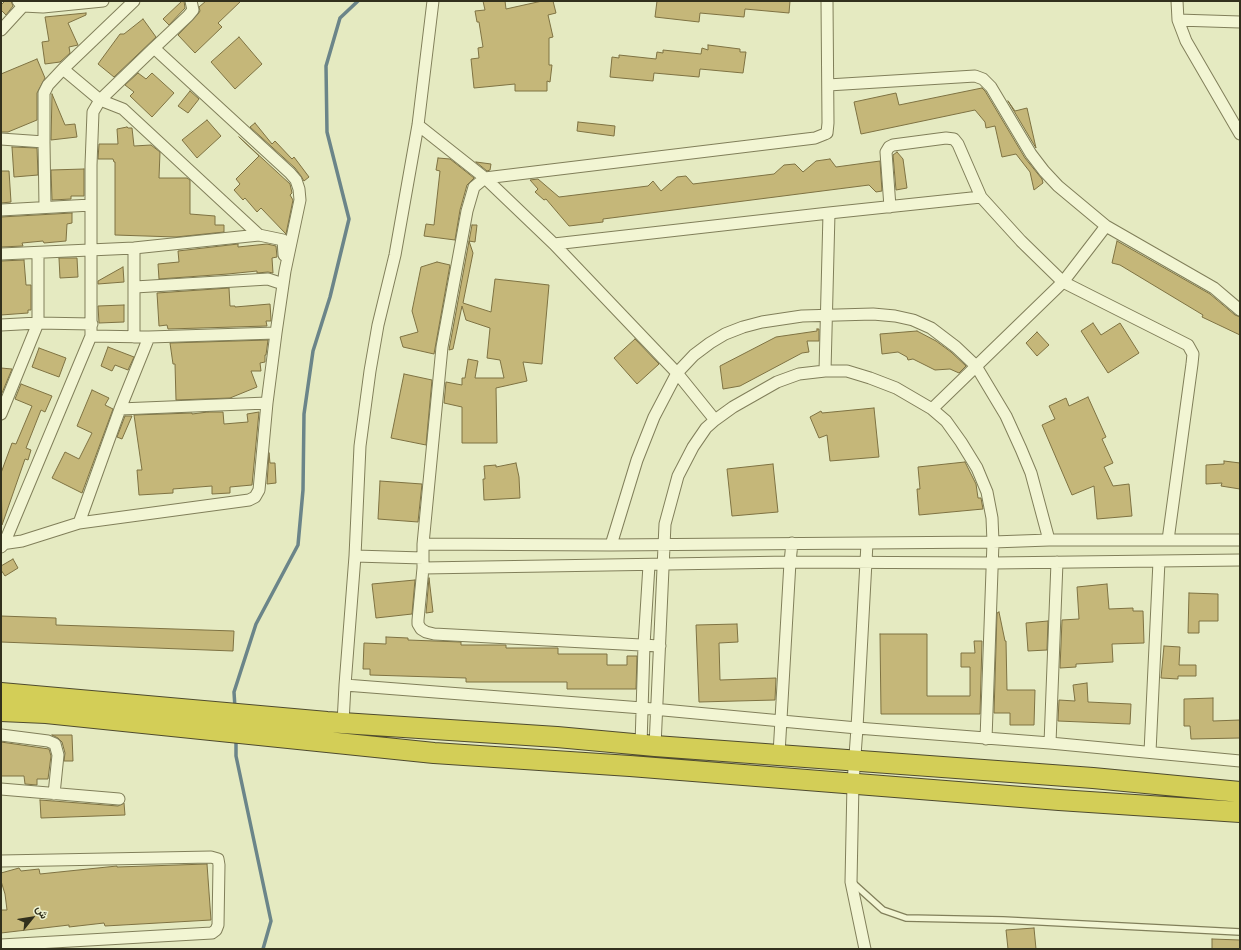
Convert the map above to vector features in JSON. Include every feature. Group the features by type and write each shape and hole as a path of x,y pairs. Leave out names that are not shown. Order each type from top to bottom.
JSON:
{"highway":[{"path":"1,693 343,723 557,737 1093,778 1240,792"},
{"path":"1,711 46,713 434,753 1240,812"}],"street":[{"path":"1,30 20,4 43,7 102,1"},
{"path":"45,208 44,93 48,85 63,69 134,1"},
{"path":"2,545 92,336 91,165 93,112 100,100 188,16 192,10 191,1"},
{"path":"343,723 355,556 360,446 378,325 395,255 418,125 433,1"},
{"path":"660,646 434,634 421,629 418,624 423,544 442,347 468,204 474,187 485,178 821,137 827,133 828,129 827,1"},
{"path":"1177,1 1178,20 1186,41 1240,134"},
{"path":"1178,20 1240,22"},
{"path":"2,545 22,541 79,523 249,500 255,498 258,494 261,483 267,403 276,334 285,271 300,200 299,189 296,180 290,173 154,48"},
{"path":"63,69 100,100 123,109 259,235"},
{"path":"828,84 975,76 984,79 991,87 1031,154 1058,186 1106,226 1214,288 1240,310"},
{"path":"418,125 485,178 554,244 677,373 715,420"},
{"path":"890,207 886,152 889,147 946,138 954,139 958,144 981,197 1021,241 1063,282 1188,345 1193,354 1192,364 1168,540"},
{"path":"1,139 44,142"},
{"path":"554,244 981,197"},
{"path":"1,210 92,205"},
{"path":"824,371 829,213"},
{"path":"932,409 1063,282 1106,226"},
{"path":"1,254 134,248 259,235 283,240 285,271"},
{"path":"134,248 134,337"},
{"path":"2,411 38,323 38,253"},
{"path":"135,287 268,279 283,284"},
{"path":"611,545 637,460 654,416 677,373 694,355 725,334 762,322 794,317 873,314 895,316 913,320 931,328 956,347 976,366 1006,416 1022,449 1037,492 1049,540"},
{"path":"1,325 38,323 92,324"},
{"path":"92,336 149,337 276,334"},
{"path":"79,523 120,409 149,337"},
{"path":"648,745 657,710 665,524 678,476 693,447 706,428 715,420 777,382 799,374 824,371 847,371 870,378 896,388 932,409 946,421 977,468 987,492 992,518 993,542 986,739"},
{"path":"120,409 267,403"},
{"path":"423,544 664,545 993,542 1049,540 1240,540"},
{"path":"779,754 792,543"},
{"path":"865,949 851,882 854,760 867,543"},
{"path":"355,556 423,563 649,565 790,562 993,563 1240,560"},
{"path":"1150,752 1159,561"},
{"path":"1050,743 1057,562"},
{"path":"648,745 642,708 649,565"},
{"path":"345,685 642,708 1240,761"},
{"path":"1,736 48,740 55,744 58,755 54,794"},
{"path":"1,789 119,799"},
{"path":"1,862 211,857 218,859 219,865 218,925 216,930 212,932 1,945"}],"lane":[{"path":"851,882 883,910 906,918 1003,920 1240,932"}],"building":[{"path":"5,1 11,1 13,6 6,15 1,10 1,5"},
{"path":"182,1 184,1 185,8 169,25 163,19"},
{"path":"206,1 241,1 218,23 222,27 195,53 178,35 198,14 200,11 199,7"},
{"path":"483,1 505,1 506,9 542,1 553,1 556,13 548,15 553,37 549,38 549,65 552,65 550,82 547,81 547,91 515,91 515,84 474,88 471,59 479,58 478,48 483,47 479,22 477,22 475,11 485,10"},
{"path":"657,1 790,1 789,13 745,9 744,17 700,13 699,22 655,17"},
{"path":"86,13 86,15 68,23 78,45 69,47 70,53 60,62 45,64 42,42 49,41 45,17"},
{"path":"143,19 156,37 114,77 98,64 120,34 124,34"},
{"path":"239,37 262,64 235,89 211,62"},
{"path":"708,45 740,49 740,52 746,52 743,73 700,69 699,77 654,73 653,81 610,77 612,57 619,58 619,55 656,59 657,52 663,53 663,50 701,54 702,48 708,50"},
{"path":"37,59 45,78 37,93 37,120 8,132 1,132 1,74"},
{"path":"138,73 146,79 152,73 174,93 152,117 130,96 134,92 125,85"},
{"path":"982,88 1025,158 1042,179 1043,183 1034,190 1030,172 1016,154 1002,157 995,126 986,128 985,122 975,110 861,134 854,102 896,93 899,105"},
{"path":"190,91 199,99 188,113 178,106"},
{"path":"52,94 65,125 75,124 77,137 51,140"},
{"path":"1008,101 1015,111 1027,108 1036,148"},
{"path":"207,120 221,136 197,158 182,140"},
{"path":"578,122 615,126 614,136 577,131"},
{"path":"255,123 272,144 275,141 292,159 294,157 309,177 304,181 295,168 250,127"},
{"path":"127,127 132,128 134,146 151,145 160,152 159,178 187,178 190,180 190,214 215,216 215,225 224,225 224,232 176,237 115,235 115,162 113,159 98,159 99,144 118,144 117,129"},
{"path":"239,137 290,184 292,193 290,195 293,200 286,234 261,208 257,212 245,198 243,200 234,190 240,184 236,179 259,156"},
{"path":"12,147 37,148 38,175 14,177"},
{"path":"897,152 903,159 907,188 896,190 893,155"},
{"path":"438,158 450,159 474,178 467,185 460,210 455,240 424,236 426,224 434,225 440,171 436,170"},
{"path":"830,159 836,167 880,161 882,191 876,192 869,185 603,219 603,222 569,226 546,199 544,200 535,192 538,189 530,180 538,179 559,197 648,186 653,181 661,191 677,177 686,176 693,184 774,174 784,165 795,164 803,172 816,161"},
{"path":"476,162 491,164 490,170 487,171"},
{"path":"84,169 84,196 71,196 71,199 52,200 51,170"},
{"path":"1,171 9,171 11,202 1,203"},
{"path":"72,213 72,223 67,224 66,241 44,243 43,241 22,243 23,246 1,247 1,217"},
{"path":"472,225 477,225 475,242 469,241"},
{"path":"469,241 473,253 463,303 491,312 495,279 549,285 542,364 523,362 527,381 496,388 497,443 462,443 462,407 444,403 446,382 462,385 462,378 465,378 468,359 478,361 475,378 504,378 500,360 487,358 490,328 466,320 462,306 453,349 449,350"},
{"path":"1117,241 1210,294 1235,315 1240,317 1240,335 1202,317 1203,315 1120,265 1112,263"},
{"path":"238,244 238,247 267,244 276,246 277,257 272,258 273,273 257,273 257,271 159,279 158,264 179,262 178,251"},
{"path":"59,258 77,258 78,277 60,278"},
{"path":"24,260 26,285 31,285 31,310 28,310 28,313 1,315 1,261"},
{"path":"437,262 450,265 434,354 403,347 400,337 418,332 412,311 421,267"},
{"path":"123,267 124,282 98,284 98,281"},
{"path":"229,288 230,306 235,307 270,304 271,321 266,321 267,326 168,329 167,325 159,326 157,293"},
{"path":"124,305 124,322 99,323 98,306"},
{"path":"1093,323 1101,335 1120,323 1139,353 1108,373 1081,331"},
{"path":"817,329 819,329 819,341 807,341 809,352 802,353 740,386 723,389 720,366 776,337 817,331"},
{"path":"917,331 936,341 966,366 959,373 950,369 935,370 913,359 908,360 907,357 898,352 882,354 880,334"},
{"path":"1037,332 1049,345 1037,356 1026,343"},
{"path":"635,339 659,364 637,384 614,358"},
{"path":"268,340 265,362 260,363 261,371 251,371 257,387 230,398 176,400 175,364 173,364 170,343"},
{"path":"108,347 134,357 128,370 115,365 112,371 101,366"},
{"path":"39,348 66,358 59,377 32,367"},
{"path":"1,368 12,369 2,393 1,393"},
{"path":"404,374 432,380 426,445 391,438"},
{"path":"21,384 52,396 45,412 41,410 26,448 31,450 28,460 25,459 2,525 1,473 12,443 16,444 32,406 15,399"},
{"path":"92,390 109,398 105,405 113,409 82,493 52,478 65,452 79,459 92,433 77,426"},
{"path":"1088,397 1106,437 1102,439 1113,463 1104,467 1113,486 1129,484 1132,516 1097,519 1094,486 1072,495 1042,425 1055,419 1049,406 1066,398 1069,406"},
{"path":"874,408 879,457 830,461 827,435 819,438 810,417 821,411 822,413"},
{"path":"223,412 224,424 248,422 247,414 259,412 252,485 230,487 230,493 212,494 212,486 173,489 173,493 139,495 137,470 142,470 134,415 192,414"},
{"path":"125,416 132,416 122,439 117,437"},
{"path":"269,453 270,463 275,463 276,483 267,484"},
{"path":"1224,461 1240,463 1240,489 1221,486 1222,483 1206,484 1206,465 1224,464"},
{"path":"965,462 976,484 978,498 981,498 983,509 919,515 917,489 920,489 918,467"},
{"path":"516,463 519,477 520,498 484,500 484,466 496,465 496,467"},
{"path":"773,464 778,512 732,516 727,469"},
{"path":"380,481 422,484 418,522 378,519"},
{"path":"13,559 18,568 5,576 1,570 1,566"},
{"path":"429,578 433,612 426,613"},
{"path":"415,580 412,614 376,618 372,584"},
{"path":"1107,584 1109,609 1133,608 1133,611 1143,611 1144,643 1112,644 1113,662 1076,664 1076,667 1060,668 1062,620 1079,619 1077,587"},
{"path":"1189,593 1218,594 1218,621 1199,621 1199,633 1188,633"},
{"path":"999,612 1006,641 1007,690 1035,690 1034,725 1010,725 1010,713 994,713 997,613"},
{"path":"1,616 56,618 56,625 234,631 233,651 1,642"},
{"path":"1048,621 1047,650 1028,651 1026,623"},
{"path":"737,624 738,642 719,643 720,680 776,678 775,700 699,702 696,625"},
{"path":"880,634 927,634 927,696 970,696 970,667 961,667 961,653 975,653 974,641 982,641 980,714 881,714"},
{"path":"386,637 408,638 408,640 461,642 461,645 506,645 506,648 558,648 558,654 607,654 607,665 627,665 627,656 637,656 636,689 567,689 567,682 466,682 466,678 370,675 370,669 363,669 364,643 386,644"},
{"path":"1164,646 1180,647 1179,665 1196,665 1196,676 1178,676 1178,679 1161,678"},
{"path":"1087,683 1088,702 1131,704 1130,724 1058,721 1059,700 1075,701 1073,685"},
{"path":"1213,698 1213,721 1240,720 1240,738 1191,739 1190,726 1184,726 1184,699"},
{"path":"52,735 72,735 73,761 64,761 65,753 62,742"},
{"path":"1,742 49,749 51,756 48,779 37,779 37,785 25,784 24,776 1,776"},
{"path":"40,800 118,806 124,803 125,815 41,818"},
{"path":"207,864 211,920 105,926 104,923 69,927 69,925 1,933 1,910 7,910 5,894 1,881 1,873 19,868 21,871 39,869 40,874 117,866"},
{"path":"1034,928 1036,949 1008,949 1006,930"},
{"path":"1212,939 1240,940 1240,949 1212,949"}],"waterway":[{"path":"235,708 234,692 256,624 298,545 303,490 304,414 313,351 330,297 349,219 327,132 326,66 340,18 358,1"},
{"path":"236,738 236,756 271,921 263,949"}]}
